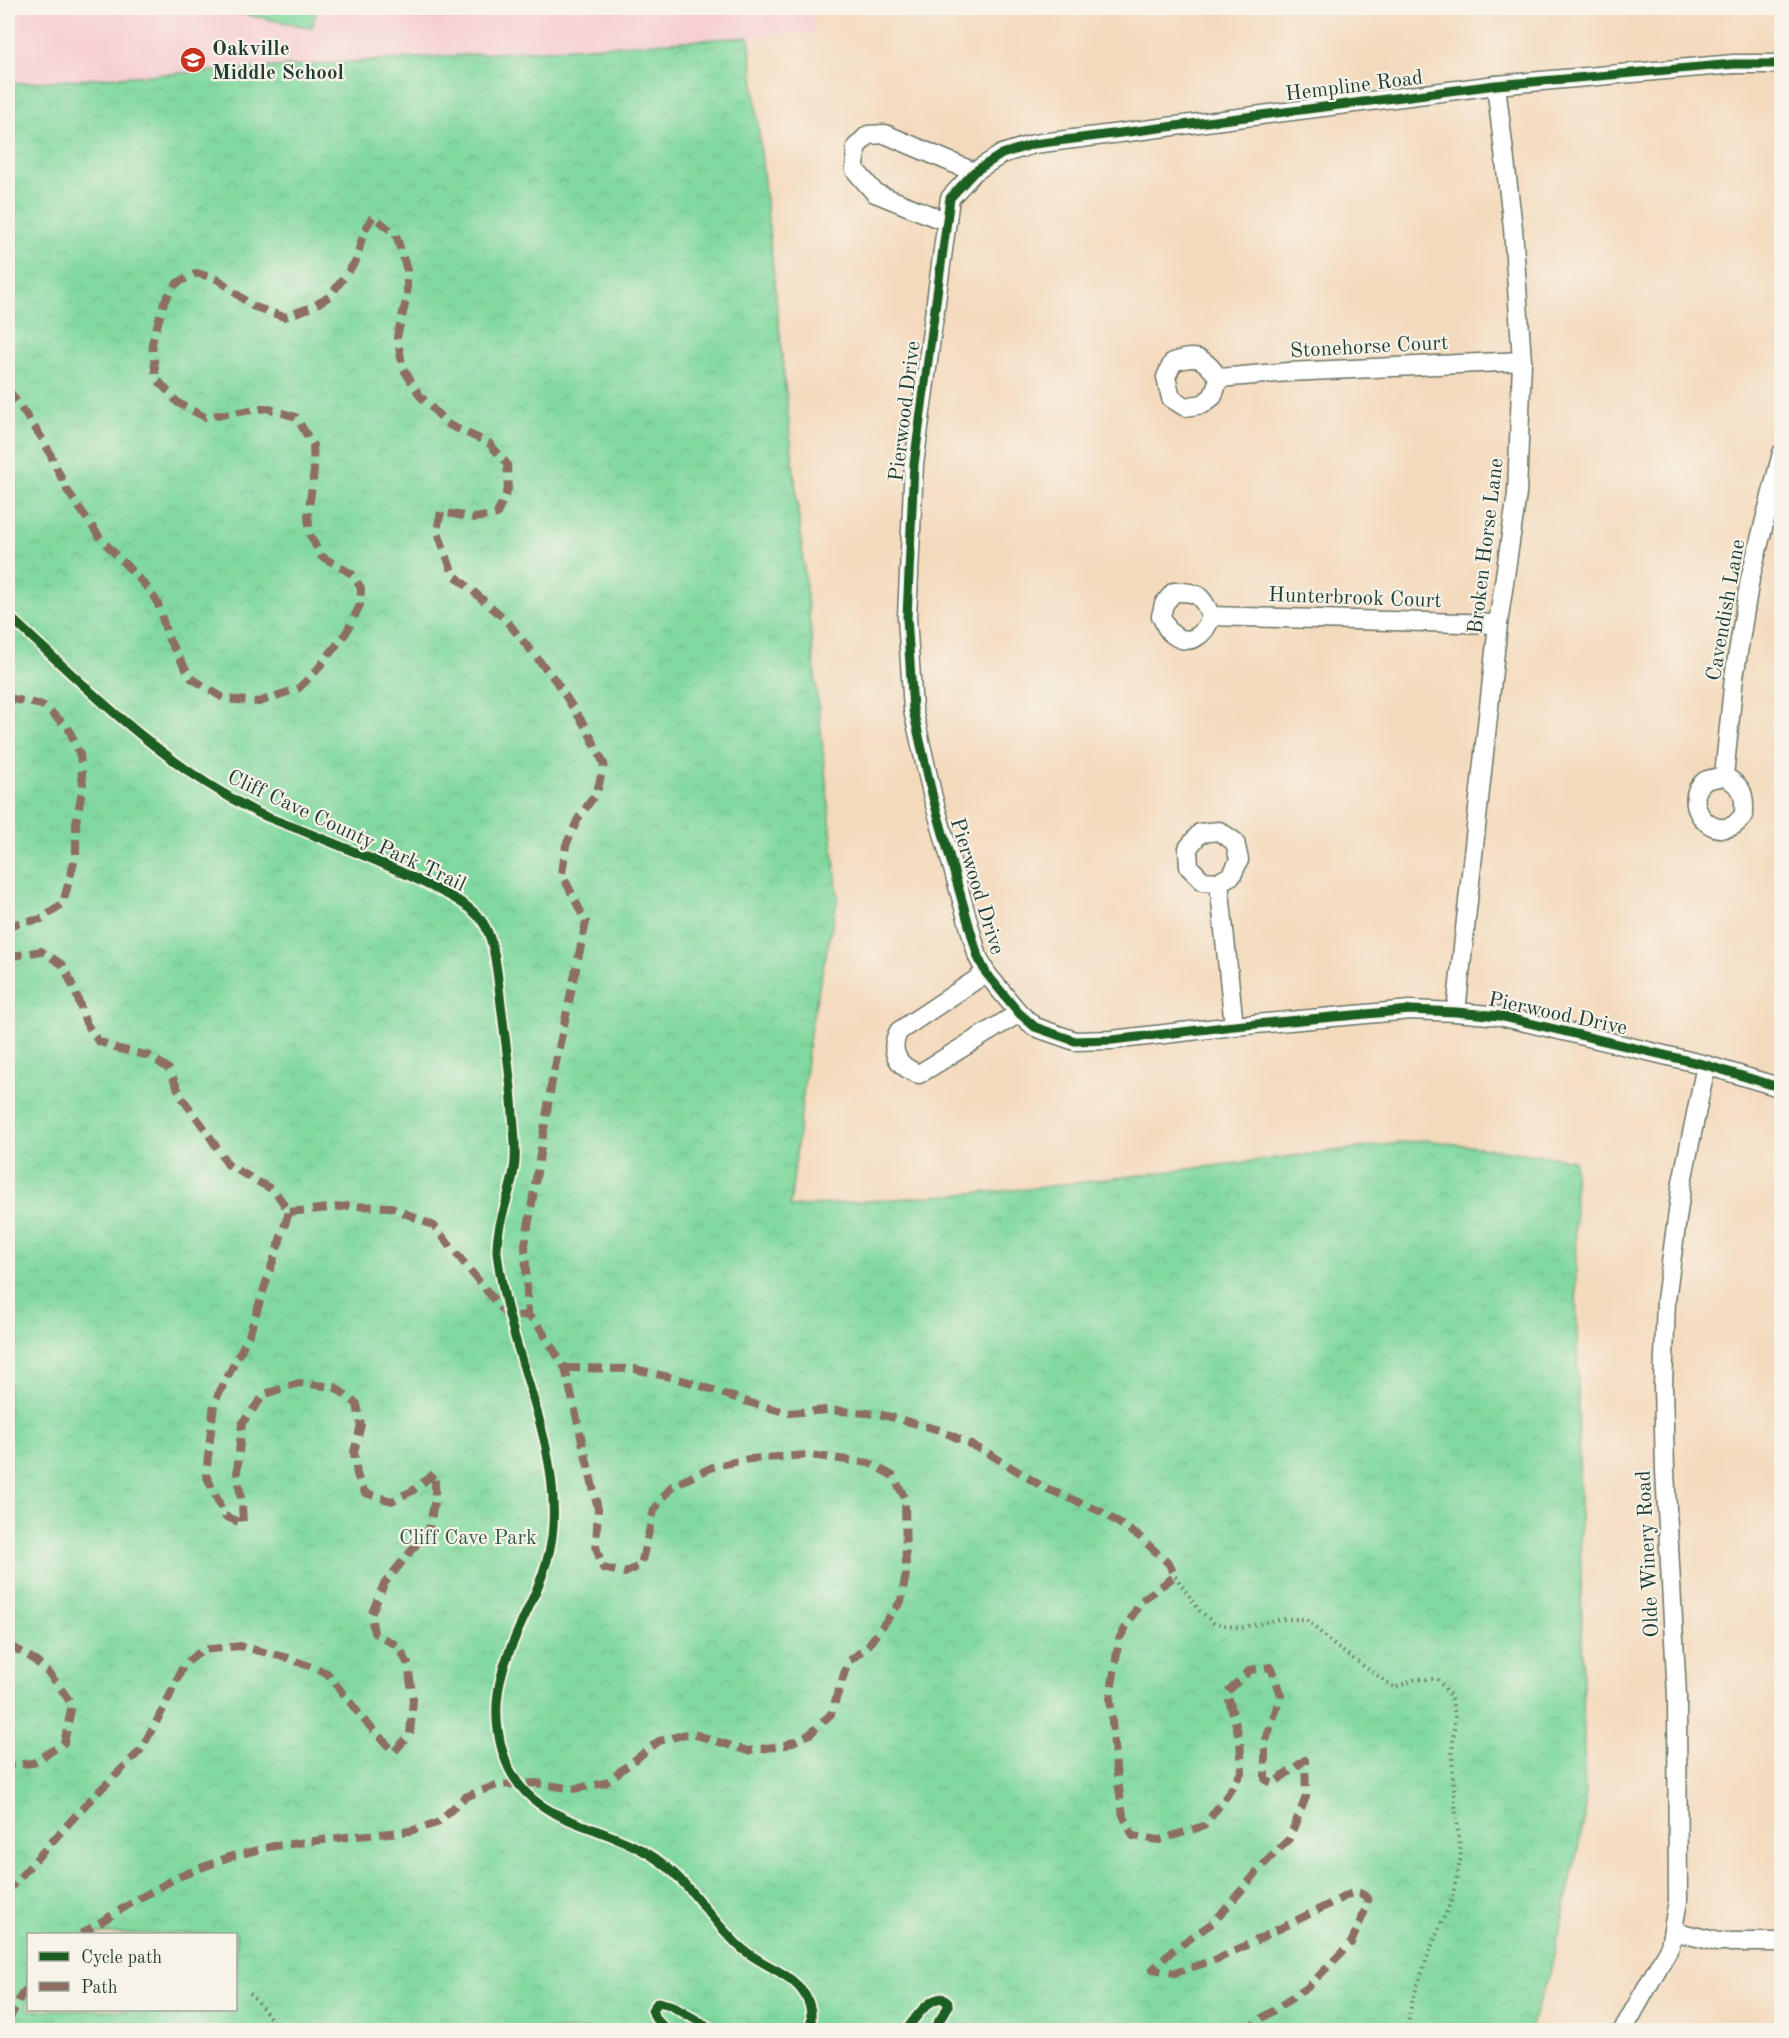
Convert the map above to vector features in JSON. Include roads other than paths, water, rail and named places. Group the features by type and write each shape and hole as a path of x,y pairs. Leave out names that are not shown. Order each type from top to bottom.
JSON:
{"street":[{"name":"Hempline Road","path":"950,198 974,172 1002,154 1034,144 1496,85 1734,64 1782,64"},
{"name":"Broken Horse Lane","path":"1456,1012 1498,624 1517,495 1522,361 1513,228 1496,85"},
{"path":"947,222 875,193 855,170 856,147 868,135 885,134 974,172"},
{"name":"Pierwood Drive","path":"950,198 914,464 907,617 913,710 933,798 978,957 986,973 1019,1013 1035,1027 1075,1041 1112,1040 1410,1010 1500,1016 1706,1065 1782,1088"},
{"name":"Stonehorse Court","path":"1218,378 1289,372 1522,361"},
{"name":"Cavendish Lane","path":"1724,776 1734,677 1750,579 1782,453"},
{"name":"Hunterbrook Court","path":"1211,616 1498,624"},
{"path":"1219,882 1234,1026"},
{"name":"Pierwood Drive","path":"986,973 899,1031 895,1038 893,1052 898,1062 907,1070 919,1074 1019,1013"},
{"name":"Olde Winery Road","path":"1623,2031 1670,1946 1678,1901 1677,1707 1662,1386 1665,1300 1682,1182 1706,1065"},
{"path":"1673,1931 1718,1942 1782,1942"}],"place":[{"name":"Oakville Middle School","path":"193,60"}],"park label":[{"name":"Cliff Cave Park","path":"468,1537"}]}
